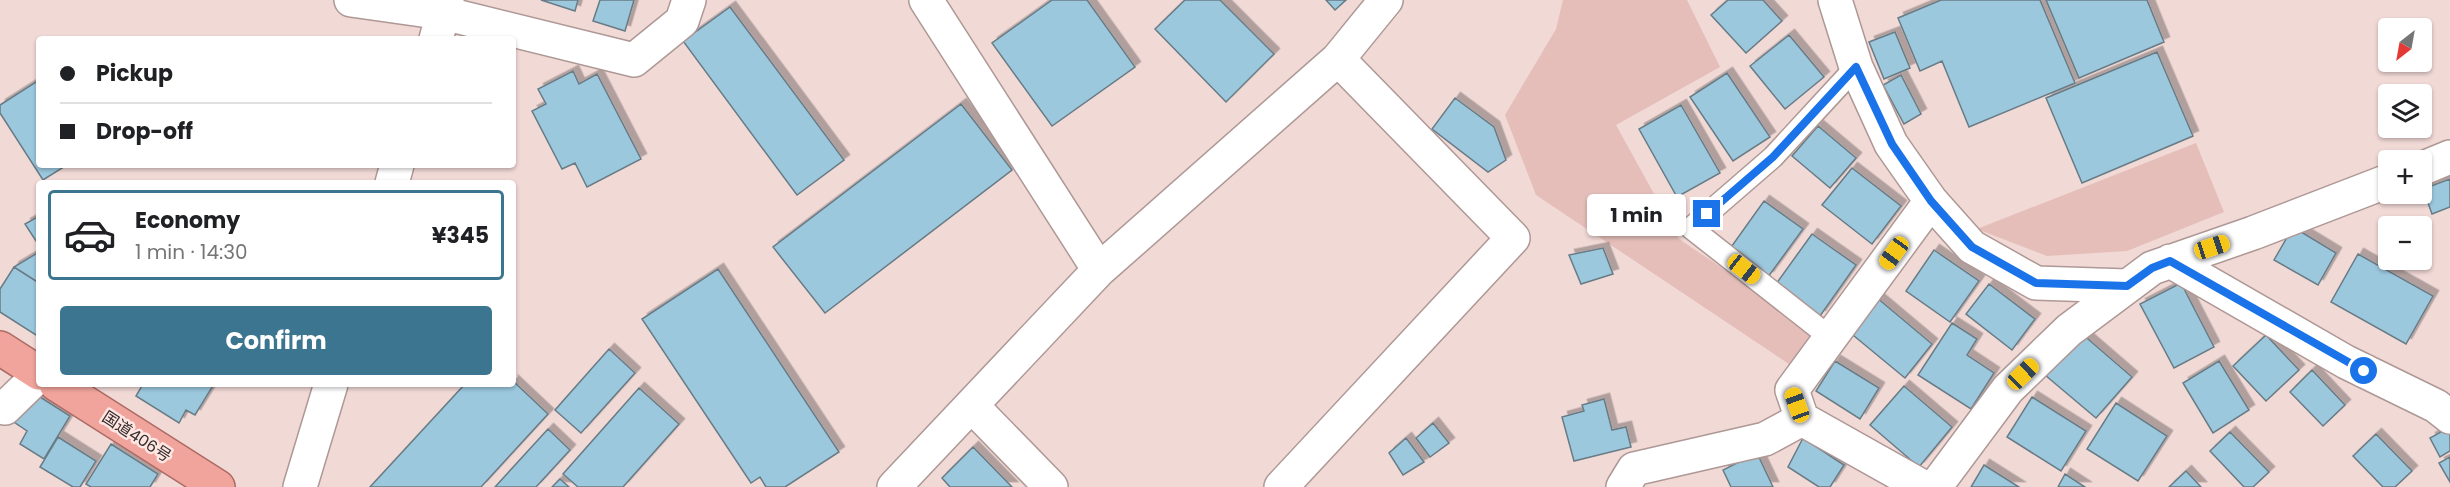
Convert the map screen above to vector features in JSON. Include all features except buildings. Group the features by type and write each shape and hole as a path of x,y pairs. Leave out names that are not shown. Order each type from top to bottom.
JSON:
{"highway":[{"path":"0,348 36,372"},
{"name":"国道406号","path":"60,387 179,475 218,487"}],"street":[{"path":"351,0 442,17 634,60 682,21 689,0"},
{"path":"926,0 1100,270"},
{"path":"894,487 1100,270 1338,59 1386,0"},
{"path":"1836,0 1856,67 1892,144 1931,201 1972,247 2036,283 2127,286"},
{"path":"1281,487 1513,238 1338,59"},
{"path":"2432,164 2450,157"},
{"path":"1935,487 2008,389 2069,330 2152,268 2253,233 2378,185"},
{"path":"1923,487 1802,419 1792,390 1931,201"},
{"path":"2170,261 2346,362 2436,406 2450,417"},
{"path":"0,407 5,408 36,377"},
{"path":"300,487 330,387"},
{"path":"972,406 1051,487"},
{"path":"1623,487 1634,469 1765,439 1802,419"}],"lane":[{"path":"1831,338 1691,228 1773,157 1856,67"}],"shaded area":[{"path":"1563,0 1687,0 1720,67 1616,125 1679,239 1824,336 1801,372 1536,195 1505,115 1556,29"},
{"path":"2196,143 2224,212 2127,251 2047,256 1977,229"}],"route":[{"path":"1707,214 1773,157 1856,67 1892,144 1931,201 1972,247 2036,283 2127,286 2152,268 2170,261 2364,371"}]}
